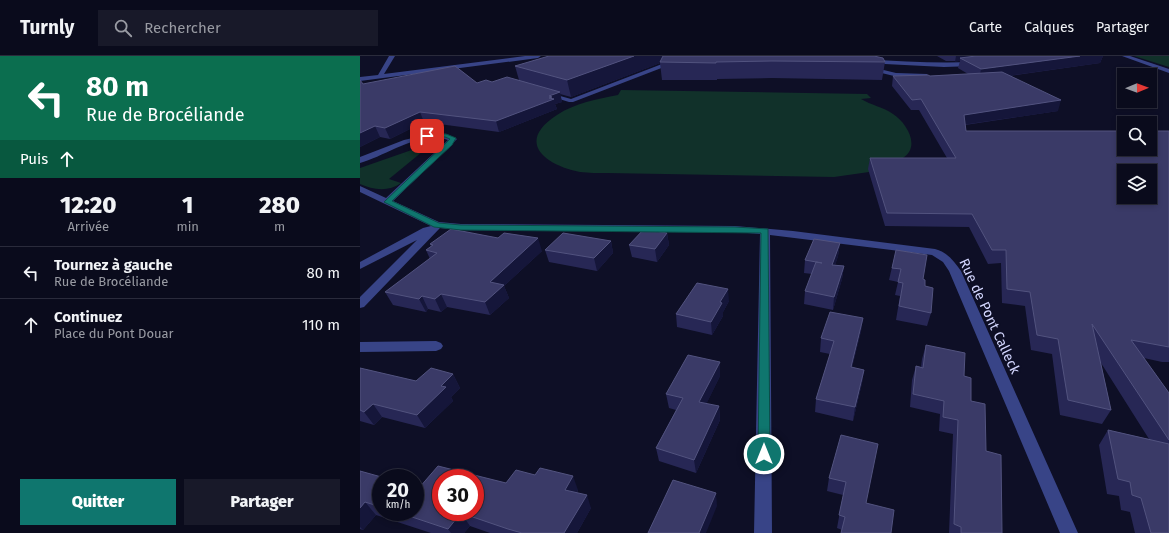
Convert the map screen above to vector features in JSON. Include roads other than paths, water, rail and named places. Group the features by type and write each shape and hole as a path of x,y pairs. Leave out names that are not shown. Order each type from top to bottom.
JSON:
{"street":[{"path":"380,76 392,56"},
{"path":"360,79 538,56"},
{"path":"542,93 571,101 682,58 671,56"},
{"path":"836,56 865,61 944,65 979,63"},
{"path":"1124,56 1169,71"},
{"path":"839,64 847,64 896,75 925,75 930,83"},
{"path":"896,75 900,83"},
{"path":"360,160 427,136 446,135 453,138 450,144 388,202"},
{"path":"360,189 437,225"},
{"path":"360,266 437,225"},
{"path":"360,304 437,225"},
{"name":"Rue de Pont Calleck","path":"437,225 461,227 735,229 765,231 925,251 942,256 949,262 1069,533"},
{"path":"763,533 765,231"},
{"path":"360,347 436,346"}]}
